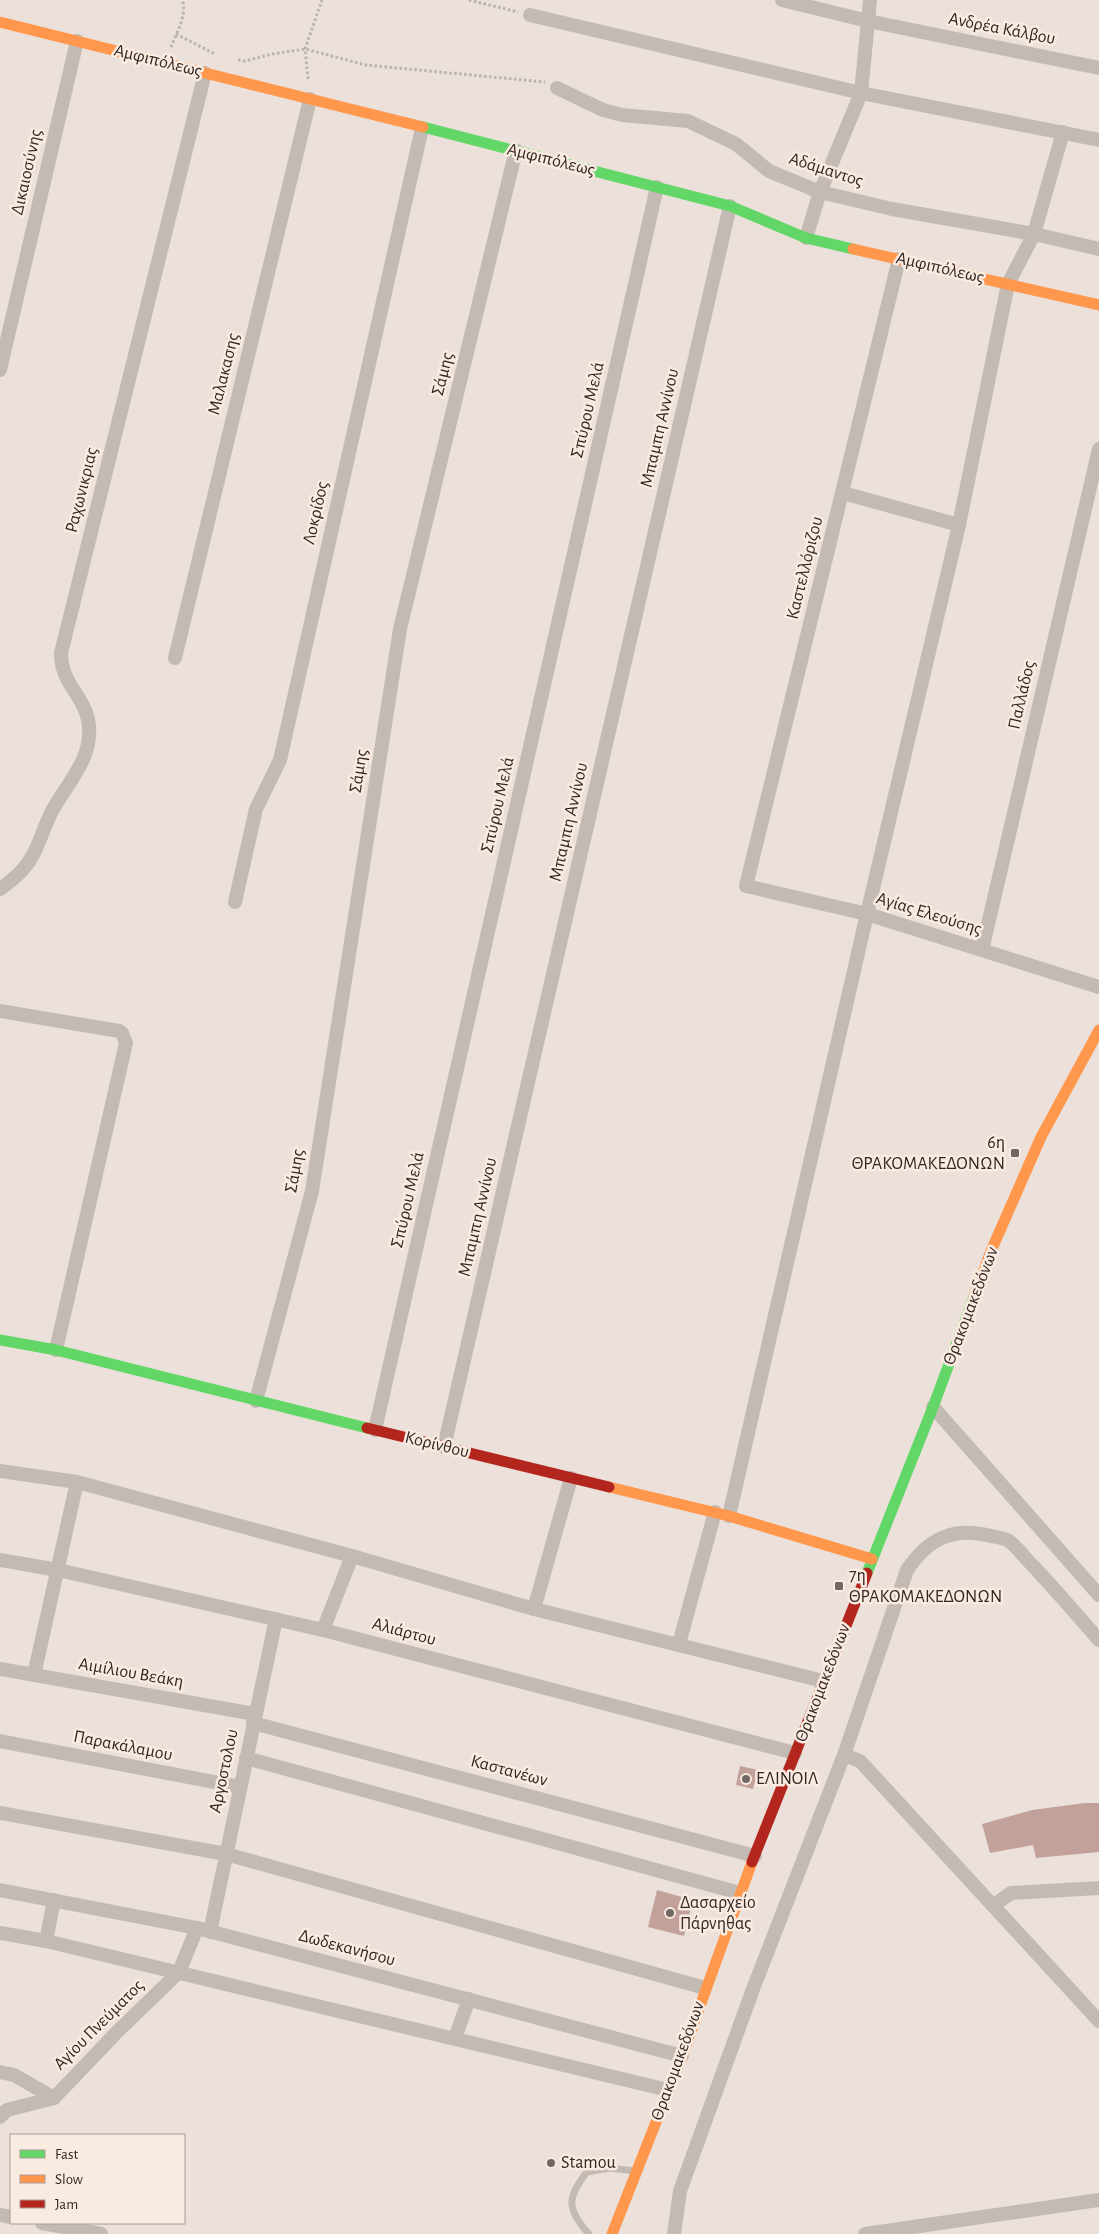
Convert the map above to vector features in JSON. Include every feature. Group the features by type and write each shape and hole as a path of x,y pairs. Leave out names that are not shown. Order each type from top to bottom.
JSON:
{"street":[{"name":"Ανδρέα Κάλβου","path":"782,0 868,21 1099,68"},
{"path":"806,238 820,192 861,93 870,0"},
{"path":"530,15 861,93 1099,140"},
{"name":"Αμφιπόλεως","path":"0,22 516,150 730,206 806,238 1099,305"},
{"name":"Δικαιοσύνης","path":"0,370 77,41"},
{"name":"Ραχωνικριας","path":"0,889 29,862 52,812 78,772 88,747 87,716 83,704 63,674 61,653 205,73"},
{"name":"Αδάμαντος","path":"557,88 609,112 688,121 736,144 769,171 820,192 892,209 1034,234 1099,249"},
{"name":"Μαλακασης","path":"175,658 310,99"},
{"name":"Λοκρίδος","path":"235,902 256,809 280,760 422,128"},
{"path":"730,1516 867,914 959,525 1008,284 1034,234 1063,132"},
{"name":"Σάμης","path":"256,1401 312,1191 400,629 516,150"},
{"name":"Σπύρου Μελά","path":"375,1430 657,187"},
{"name":"Μπαμπη Αννίνου","path":"444,1447 730,206"},
{"name":"Καστελλόριζου","path":"746,886 899,259"},
{"name":"Παλλάδος","path":"982,950 1099,449"},
{"path":"843,492 959,525"},
{"name":"Αγίας Ελεούσης","path":"746,886 867,914 1099,987"},
{"path":"0,1011 118,1031 122,1034 126,1043 56,1350"},
{"name":"Θρακομακεδόνων","path":"612,2234 682,2056 740,1893 933,1407 991,1251 1020,1182 1065,1092 1099,1030"},
{"name":"Κορίνθου","path":"0,1340 56,1350 256,1401 715,1512 872,1559"},
{"path":"933,1407 1099,1594"},
{"path":"0,1471 77,1482 352,1556 534,1609 824,1682"},
{"path":"534,1609 571,1478"},
{"path":"34,1675 77,1482"},
{"path":"679,1644 715,1512"},
{"path":"674,2234 680,2190 757,1980 844,1755 907,1570 924,1549 936,1540 968,1532 1008,1540 1053,1586 1099,1640"},
{"path":"323,1630 352,1556"},
{"name":"Αλιάρτου","path":"0,1560 58,1570 323,1630 795,1753"},
{"name":"Αργοστολου","path":"204,1930 226,1854 276,1619"},
{"name":"Αιμίλιου Βεάκη","path":"0,1669 254,1718"},
{"name":"Καστανέων","path":"254,1718 755,1856"},
{"name":"Παρακάλαμου","path":"0,1741 240,1787"},
{"path":"844,1755 860,1761 1099,2021"},
{"path":"246,1758 740,1893"},
{"path":"0,1814 226,1854 705,1988"},
{"path":"994,1905 1011,1893 1099,1888"},
{"name":"Δωδεκανήσου","path":"0,1890 204,1930 682,2056"},
{"path":"46,1941 54,1900"},
{"name":"Αγίου Πνεύματος","path":"0,2116 7,2110 54,2098 117,2032 179,1972 204,1930"},
{"path":"0,1933 46,1941 179,1972 668,2090"},
{"path":"455,2038 469,1999"},
{"path":"0,2072 14,2075 54,2098"},
{"path":"865,2234 1099,2200"},
{"path":"47,2224 101,2234"}],"lane":[{"path":"589,2234 581,2226 571,2208 574,2188 587,2172 610,2168 637,2171"}],"path":[{"path":"164,62 176,34 184,5 182,0"},
{"path":"310,99 305,49 322,0"},
{"path":"469,0 530,15"},
{"path":"176,34 192,44 219,56"},
{"path":"236,60 245,61 305,49 366,65 528,78 544,81 557,88"}],"building":[{"path":"740,1766 758,1770 753,1789 736,1785"},
{"path":"1099,1803 1099,1852 1036,1858 1033,1845 990,1853 982,1824 1032,1810"},
{"name":"Δασαρχείο Πάρνηθας","path":"657,1890 693,1900 684,1936 648,1927"}],"traffic: fast":[{"path":"423,127 730,206 806,238 853,249"},
{"path":"867,1573 933,1407 974,1297"},
{"path":"0,1340 56,1350 367,1428"}],"traffic: slow":[{"path":"0,22 423,127"},
{"path":"853,249 1099,305"},
{"path":"974,1297 991,1251 1041,1137 1099,1030"},
{"path":"609,1487 729,1516 872,1559"},
{"path":"612,2234 682,2056 752,1862"}],"traffic: jam":[{"path":"367,1428 609,1487"},
{"path":"752,1862 867,1573"}],"place":[{"name":"6η ΘΡΑΚΟΜΑΚΕΔΟΝΩΝ","path":"1015,1153"},
{"name":"7η ΘΡΑΚΟΜΑΚΕΔΟΝΩΝ","path":"839,1586"},
{"name":"ΕΛΙΝΟΙΛ","path":"746,1779"},
{"name":"Δασαρχείο Πάρνηθας","path":"670,1913"},
{"name":"Stamou","path":"551,2163"}]}
